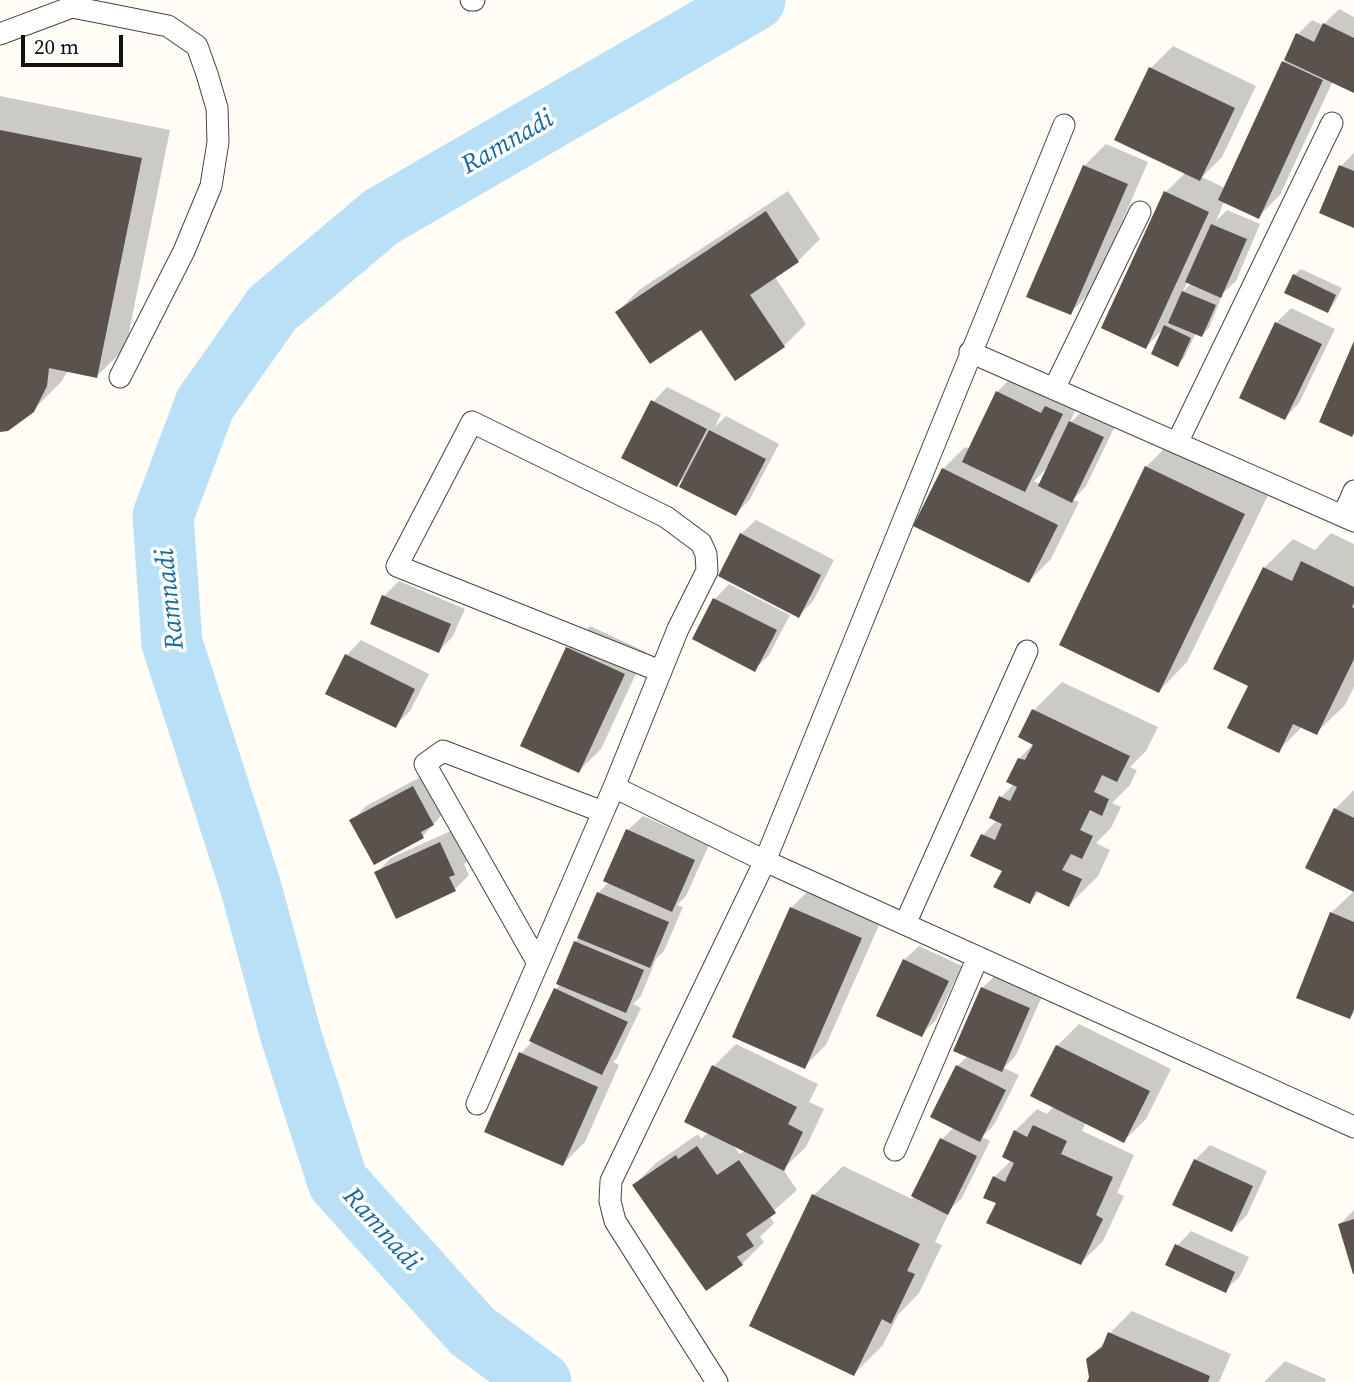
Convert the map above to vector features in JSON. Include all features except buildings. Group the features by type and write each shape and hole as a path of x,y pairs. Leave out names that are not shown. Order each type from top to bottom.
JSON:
{"lane":[{"path":"0,34 41,9 72,7 168,26 197,46 217,108 218,142 211,186 184,251 120,377"},
{"path":"1177,443 1332,123"},
{"path":"717,1382 615,1221 610,1201 611,1181 765,861 1064,125"},
{"path":"1054,389 1140,212"},
{"path":"970,352 1348,518 1354,491"},
{"path":"477,1104 614,787 678,629 707,570 706,554 701,543 666,517 472,422 397,566 660,671"},
{"path":"905,924 1027,651"},
{"path":"538,962 425,764 443,751 603,812"},
{"path":"614,787 765,861 1354,1127"},
{"path":"895,1150 978,957"}],"waterway":[{"name":"Ramnadi","path":"541,1382 472,1331 338,1182 291,1036 251,888 172,643 163,516 205,404 272,309 381,217 755,0"}]}
